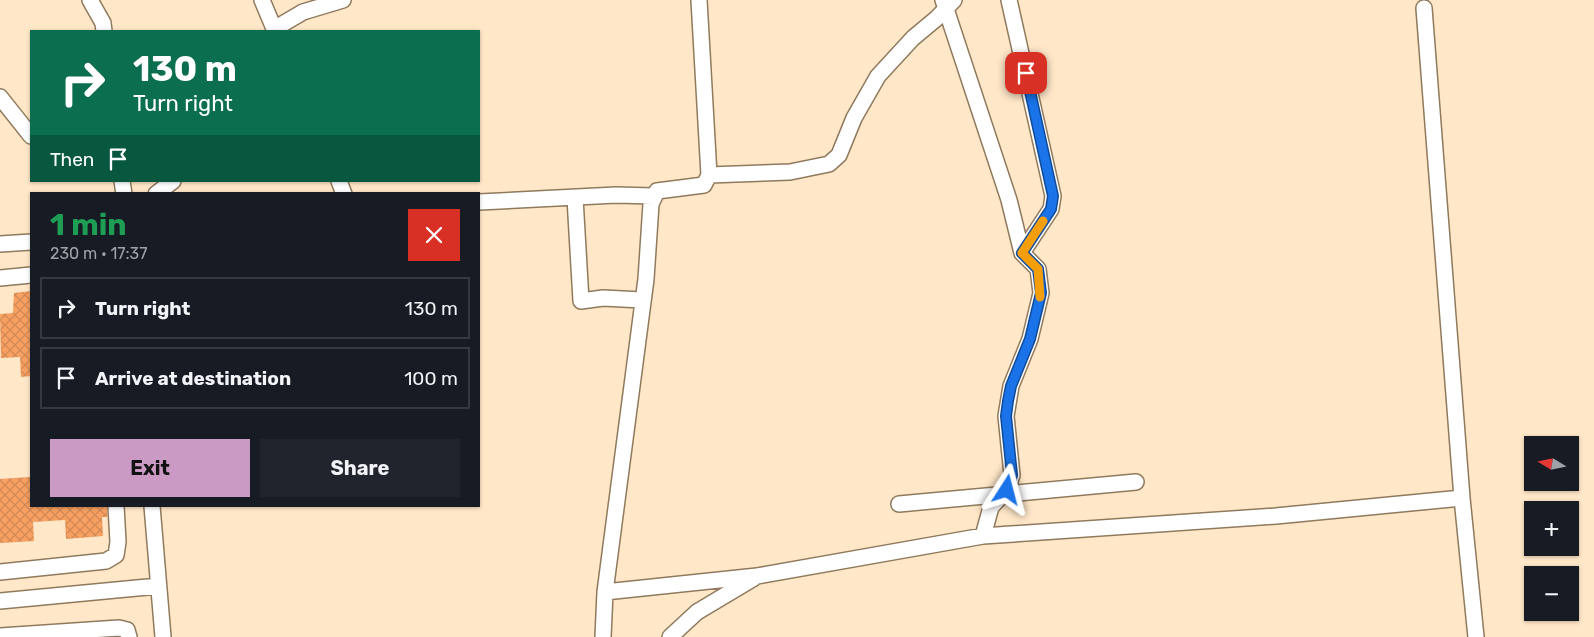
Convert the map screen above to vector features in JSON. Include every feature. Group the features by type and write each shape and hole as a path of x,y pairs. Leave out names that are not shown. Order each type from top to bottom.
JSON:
{"street":[{"path":"90,0 103,23 104,30"},
{"path":"262,0 275,30 303,12 342,0"},
{"path":"603,637 605,592 642,300 653,196 657,191 666,189 704,185 709,176 699,0"},
{"path":"1009,0 1053,196 1051,209 1022,253"},
{"path":"709,176 790,172 829,164 840,155 854,118 878,76 948,3 1009,200 1022,253 1038,269 1041,293 1030,339 1011,386 1006,416 1012,475 1007,490 991,507 983,536"},
{"path":"1424,8 1462,498 1476,637"},
{"path":"0,97 30,135"},
{"path":"159,192 172,182"},
{"path":"480,202 616,195 653,196"},
{"path":"575,198 581,301 603,298 642,300"},
{"path":"0,244 30,242"},
{"path":"0,278 30,275"},
{"path":"900,504 1136,482"},
{"path":"605,592 757,576 983,536 1276,516 1462,498"},
{"path":"0,572 106,561 116,555 118,542 116,507"},
{"path":"152,507 163,637"},
{"path":"670,637 697,612 757,576"},
{"path":"0,601 158,586"},
{"path":"0,636 119,628 127,630 129,637"}],"building":[{"path":"30,291 30,376 21,377 20,357 1,358 0,314 13,313 14,293"},
{"path":"30,477 30,507 107,507 107,517 102,517 103,536 66,539 65,520 33,522 34,541 0,543 0,479"}],"slow traffic":[{"path":"1040,297 1038,269 1022,253 1043,221"}],"route":[{"path":"1007,490 1012,475 1006,416 1008,401 1011,386 1030,339 1041,293 1038,269 1022,253 1051,209 1053,196 1026,73"}]}
